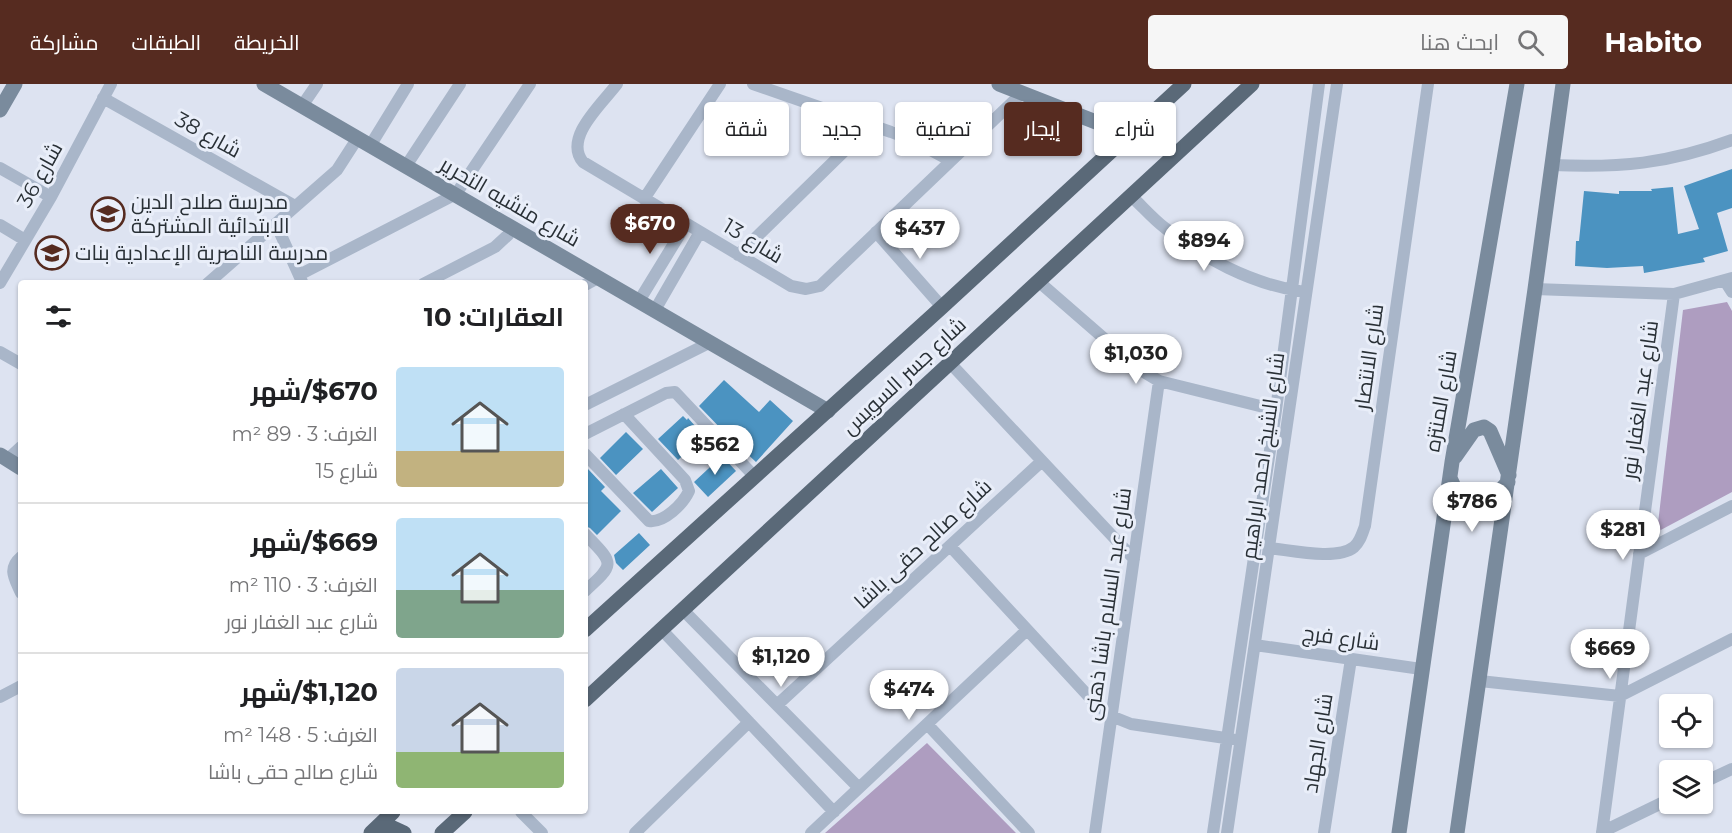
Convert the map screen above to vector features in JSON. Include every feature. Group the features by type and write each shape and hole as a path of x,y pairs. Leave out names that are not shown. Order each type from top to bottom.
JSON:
{"main road":[{"name":"شارع جسر السويس","path":"1165,102 1184,84"},
{"name":"شارع جسر السويس","path":"591,690 661,629 1252,84"},
{"name":"شارع جسر السويس","path":"588,626 828,411 1106,156"},
{"path":"373,831 391,814"},
{"path":"442,833 463,814"},
{"path":"373,831 391,827 404,833"}],"street":[{"path":"0,110 15,84"},
{"name":"شارع 36","path":"0,283 51,197 111,84"},
{"name":"شارع منشيه التحرير","path":"264,84 512,227 591,281 655,310 828,411"},
{"path":"302,106 317,84"},
{"path":"212,280 337,170 364,143 408,84"},
{"path":"406,166 460,84"},
{"path":"276,224 301,279 456,194 530,84"},
{"name":"شارع 13","path":"617,84 578,136 576,150 583,162 791,286 806,289 820,286 876,232"},
{"path":"644,198 720,84"},
{"path":"753,84 785,89 815,102"},
{"path":"999,84 1094,121"},
{"name":"شارع الشيخ احمد ابراهيم","path":"1213,833 1276,410 1319,84"},
{"name":"شارع الشيخ احمد ابراهيم","path":"1227,833 1337,84"},
{"name":"شارع الانتصار","path":"1269,548 1331,554 1354,547 1361,538 1367,515 1428,84"},
{"name":"شارع المنتزه","path":"1399,833 1452,462 1517,84"},
{"path":"1457,833 1563,84"},
{"path":"942,307 876,232 1022,93"},
{"name":"شارع 38","path":"103,98 295,206"},
{"path":"883,130 912,140 951,161"},
{"path":"1552,165 1602,167 1651,163 1700,152 1732,140"},
{"path":"738,255 839,156"},
{"path":"0,168 51,197"},
{"path":"1131,196 1163,227 1203,255 1247,276 1292,290 1307,292"},
{"path":"639,302 686,224"},
{"path":"0,225 25,240"},
{"path":"431,280 495,247 508,235 512,227"},
{"path":"655,310 700,232"},
{"path":"1535,290 1674,294 1729,280 1732,292"},
{"path":"1038,281 1137,367 1159,381 1276,410"},
{"name":"شارع عبد الغفار نور","path":"1602,832 1674,294"},
{"path":"588,404 711,342"},
{"path":"0,352 18,362"},
{"path":"950,363 1134,559"},
{"name":"شارع عبد السلام باشا ذهنى","path":"1095,833 1159,381"},
{"path":"588,432 666,393 678,394 755,477"},
{"path":"588,457 649,521 662,520 686,496 688,491 685,480 624,414"},
{"path":"1452,462 1474,430 1484,427 1490,431 1509,478"},
{"path":"18,449 4,458 18,466"},
{"name":"شارع صالح حقى باشا","path":"777,705 1042,461"},
{"path":"1450,478 1465,512 1471,516 1481,512 1509,478"},
{"path":"1639,554 1732,506"},
{"path":"588,537 604,554 609,566 606,572 588,588"},
{"path":"950,546 1092,700 1111,716 1131,724 1240,741"},
{"path":"18,560 13,566 12,572 18,586"},
{"path":"682,609 859,788"},
{"path":"661,629 834,812"},
{"path":"811,833 1027,630"},
{"path":"1480,681 1620,696 1732,639"},
{"name":"شارع فرج","path":"1254,645 1421,669"},
{"name":"شارع الجهاد","path":"1324,833 1351,659"},
{"path":"0,697 18,688"},
{"path":"636,833 749,722"},
{"path":"927,724 1029,833"},
{"path":"1713,778 1732,769"},
{"path":"1602,832 1659,804"},
{"path":"523,814 542,833"}],"shaded area":[{"path":"1727,302 1732,311 1732,492 1657,532 1683,310"},
{"path":"927,743 1016,833 825,833"}],"building":[{"path":"1732,169 1732,208 1717,213 1728,251 1703,258 1705,262 1644,273 1643,266 1607,268 1575,266 1576,241 1579,241 1584,191 1619,194 1619,191 1652,191 1651,189 1673,187 1678,234 1699,229 1684,186"},
{"path":"724,380 759,412 770,400 793,421 756,462 699,406"},
{"path":"683,416 687,420 688,418 704,436 678,460 658,439"},
{"path":"626,432 643,449 616,475 600,458"},
{"path":"722,456 736,471 708,497 694,482"},
{"path":"588,469 605,487 601,491 621,511 597,535 588,527"},
{"path":"661,469 678,488 652,512 633,493"},
{"path":"639,533 650,545 623,570 616,563 614,555"}],"place":[{"name":"مدرسة صلاح الدين الابتدائية المشتركة","path":"108,214"},
{"name":"مدرسة الناصرية الإعدادية بنات","path":"52,253"}]}
